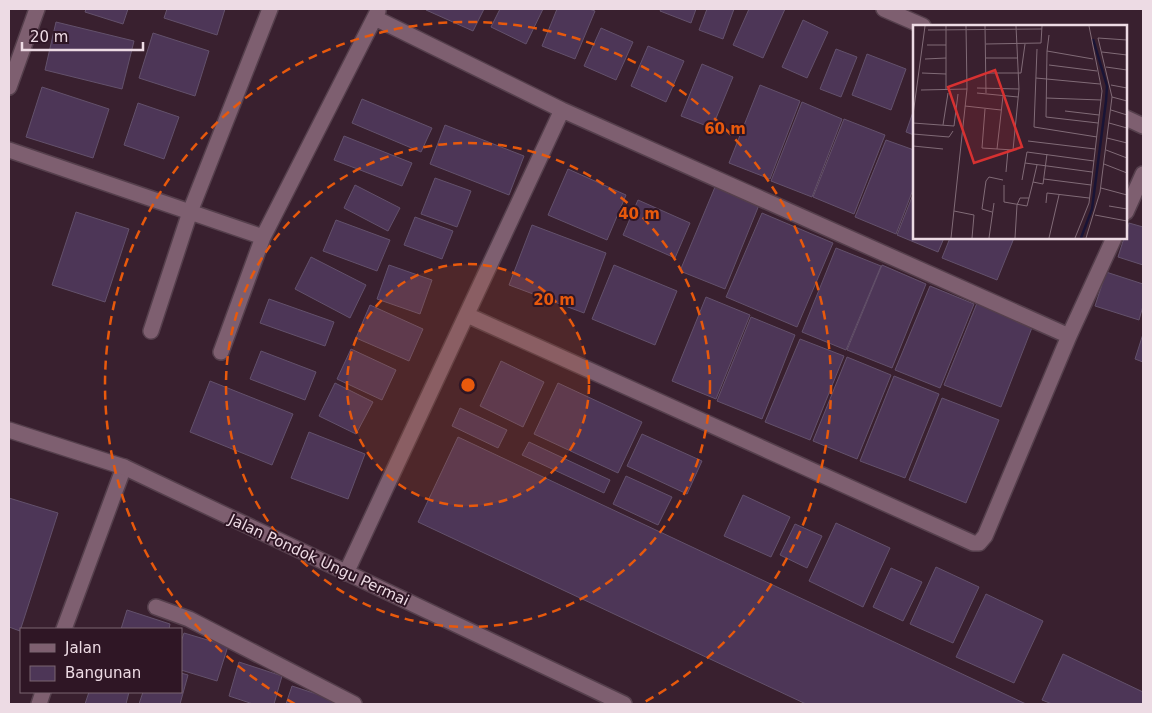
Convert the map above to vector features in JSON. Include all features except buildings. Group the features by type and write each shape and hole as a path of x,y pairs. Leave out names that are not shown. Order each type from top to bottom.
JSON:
{"street":[{"path":"9,87 37,9"},
{"path":"151,331 190,212 270,9"},
{"path":"884,9 920,25"},
{"path":"222,352 263,237 377,13 562,110 1069,336"},
{"path":"346,573 468,316 562,110"},
{"path":"1127,118 1143,126"},
{"path":"9,150 263,237"},
{"path":"1127,211 1138,197 1143,174"},
{"path":"468,316 973,544 979,543 985,536 1069,336 1114,239"},
{"name":"Jalan Pondok Ungu Permai","path":"9,430 124,467 624,704"},
{"path":"64,628 124,467"},
{"path":"156,607 189,619 354,704"}]}
